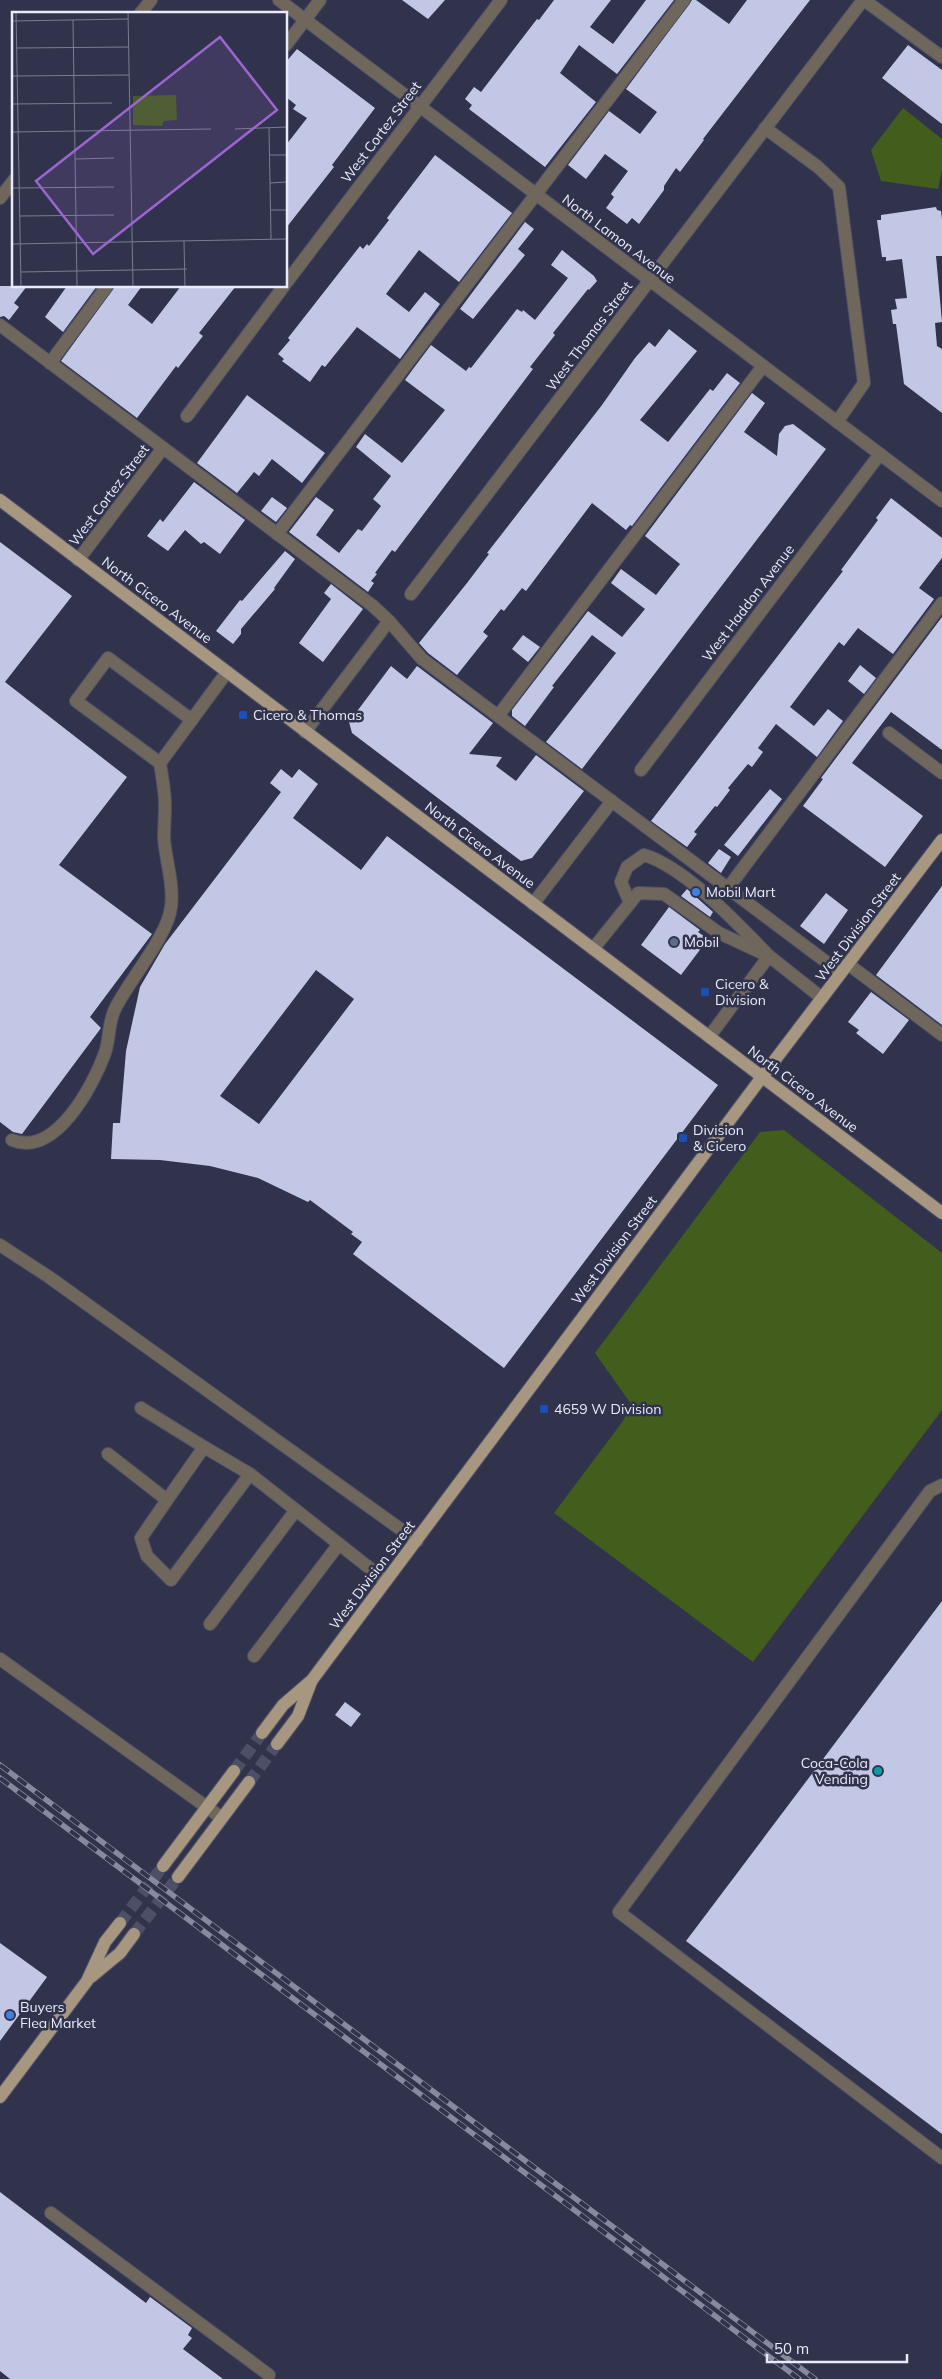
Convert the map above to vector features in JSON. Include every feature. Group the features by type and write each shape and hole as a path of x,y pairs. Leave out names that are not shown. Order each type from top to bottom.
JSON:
{"main road":[{"name":"North Cicero Avenue","path":"0,500 942,1213"},
{"name":"West Division Street","path":"262,1733 283,1704 312,1680 762,1077 942,840"},
{"name":"West Division Street","path":"277,1744 298,1716 312,1680"},
{"path":"163,1866 234,1771"},
{"path":"178,1877 249,1782"},
{"path":"0,2097 87,1981 105,1942 120,1923"},
{"path":"87,1981 120,1953 134,1934"}],"street":[{"path":"141,12 150,0"},
{"name":"North Lamon Avenue","path":"279,0 942,501"},
{"path":"288,42 320,0"},
{"name":"West Cortez Street","path":"288,281 501,0"},
{"path":"277,534 684,0"},
{"path":"864,0 942,57"},
{"name":"West Thomas Street","path":"411,594 864,0"},
{"path":"765,128 818,167 839,187 864,384 837,422"},
{"path":"0,198 12,183"},
{"path":"50,363 106,288"},
{"name":"West Cortez Street","path":"187,416 283,288"},
{"path":"0,325 389,621 422,659 728,888 942,1035"},
{"path":"498,716 763,366"},
{"name":"West Cortez Street","path":"78,560 163,448"},
{"name":"West Haddon Avenue","path":"641,770 880,454"},
{"path":"728,888 942,603"},
{"path":"305,732 389,621"},
{"path":"160,763 76,701 108,658 192,720"},
{"path":"12,1140 21,1144 49,1135 60,1129 69,1117 88,1087 105,1053 110,1021 114,1010 165,927 172,906 164,838 165,804 160,763 227,672"},
{"path":"890,733 942,773"},
{"path":"533,904 612,801"},
{"path":"630,903 621,882 627,867 644,855 661,860 732,916 769,956 822,998"},
{"path":"593,949 638,893 664,894 719,933 769,956"},
{"path":"709,1037 769,956"},
{"path":"0,1245 50,1277 416,1540"},
{"path":"141,1408 250,1474 386,1581"},
{"path":"204,1447 166,1500 142,1538 146,1556 171,1580 250,1474"},
{"path":"108,1454 166,1500"},
{"path":"942,1485 930,1491 619,1912 942,2158"},
{"path":"210,1624 296,1510"},
{"path":"254,1656 339,1544"},
{"path":"0,1659 222,1818"},
{"path":"51,2214 269,2375"}],"green space":[{"path":"903,108 942,139 942,169 938,189 881,181 871,150"},
{"path":"784,1130 942,1253 942,1410 753,1662 554,1513 623,1421 631,1404 595,1353 760,1132"}],"building":[{"path":"402,0 445,0 428,19"},
{"path":"554,0 611,0 590,27 613,44 646,0 674,0 617,74 579,45 560,73 596,102 545,167 469,109 472,105 465,99 474,87 481,92 537,19 539,20"},
{"path":"692,0 696,0 729,24 747,0 810,0 703,139 680,172 676,168 664,186 664,190 639,224 632,218 627,224 606,208 614,197 611,194 628,171 605,154 586,179 568,165 609,111 640,134 657,112 626,89"},
{"path":"908,45 942,70 942,124 882,78"},
{"path":"297,49 375,108 332,165 334,167 288,225 288,142 307,118 293,109 296,105 288,99 288,60"},
{"path":"435,155 512,213 459,282 419,250 386,294 409,312 425,292 440,304 400,359 357,327 325,367 322,365 310,382 282,361 284,359 278,354 290,340 288,338 360,246 363,249 367,244 369,246 389,220 387,218"},
{"path":"936,207 937,210 941,211 942,219 942,256 936,256 942,322 935,323 937,346 942,349 942,413 904,384 896,324 893,324 891,310 897,309 895,299 907,298 902,259 886,261 886,257 882,257 877,220 881,220 881,215"},
{"path":"525,222 534,229 518,249 525,255 473,319 460,309"},
{"path":"562,250 594,276 597,281 588,289 553,333 555,335 530,367 533,369 395,552 392,550 375,573 377,574 371,581 374,583 368,592 289,532 316,497 334,510 316,535 339,553 358,529 362,531 381,506 373,499 391,476 356,447 365,434 402,463 445,410 405,380 431,345 466,371 469,367 471,368 517,309 522,312 523,310 535,320 568,278 551,265"},
{"path":"0,286 25,288 14,303 19,307 9,320 4,316 0,317"},
{"path":"66,288 96,288 63,332 45,317"},
{"path":"114,288 141,288 128,305 152,324 179,288 234,288 199,333 203,336 178,368 176,366 137,418 61,361"},
{"path":"669,329 697,351 640,420 668,442 710,389 713,391 727,373 740,383 632,526 630,525 626,530 592,503 526,591 522,588 504,611 501,609 483,632 488,636 457,675 428,653 419,643 602,405 635,358 649,342 655,347"},
{"path":"752,393 765,403 744,432 777,456 779,434 785,426 793,424 826,449 582,769 546,742 616,653 592,635 552,686 554,687 525,726 512,716 512,710 588,611 622,637 645,609 611,583 621,569 656,595 680,564 645,536"},
{"path":"247,395 325,453 302,483 272,459 259,476 254,472 237,493 197,463"},
{"path":"194,482 245,520 220,554 204,542 201,544 185,530 168,551 147,536 160,519 163,522"},
{"path":"272,497 287,508 276,522 261,511"},
{"path":"891,498 942,538 942,558 919,588 934,599 893,654 858,628 844,646 839,642 790,707 814,726 828,709 843,721 817,757 776,724 758,748 763,752 752,767 748,764 728,788 730,790 717,807 715,806 694,832 697,834 687,847 651,821 843,571 841,570 878,520 876,518"},
{"path":"0,542 72,596 5,682 127,777 59,865 152,934 90,1017 101,1028 22,1134 13,1132 0,1122"},
{"path":"285,551 295,559 275,589 241,629 241,634 233,644 216,631 240,600 242,601"},
{"path":"331,584 363,609 323,662 299,643 331,599 324,593"},
{"path":"942,617 942,750 891,712 852,763 923,816 885,867 803,806 823,779 821,778"},
{"path":"523,635 540,647 528,662 512,649"},
{"path":"860,665 876,678 864,694 848,681"},
{"path":"391,666 407,679 417,666 493,723 469,754 502,757 496,766 516,781 536,755 584,791 532,858 521,861 352,733 349,722"},
{"path":"281,769 292,778 299,769 318,784 293,818 361,870 387,836 718,1085 504,1368 353,1254 362,1242 351,1234 353,1232 310,1200 308,1202 258,1178 210,1166 160,1160 111,1159 113,1123 120,1123 126,1051 140,987 165,944 281,792 270,783","holes":["316,970 354,999 259,1124 220,1096"]},
{"path":"770,789 782,799 738,856 724,845"},
{"path":"719,849 731,857 721,873 708,863"},
{"path":"942,886 942,1025 876,975"},
{"path":"687,889 713,912 710,917 681,896"},
{"path":"826,893 848,910 824,944 800,926"},
{"name":"Mobil","path":"669,907 700,930 698,932 708,939 681,975 641,945"},
{"path":"871,992 909,1020 883,1054 856,1033 859,1030 848,1022"},
{"name":"Coca-Cola Vending","path":"942,1601 942,2134 686,1941"},
{"path":"345,1702 361,1714 351,1727 335,1715"},
{"name":"Buyers Flea Market","path":"0,1943 47,1977 0,2041"},
{"path":"0,2192 146,2303 150,2297 192,2328 188,2335 192,2338 183,2349 223,2379 10,2379 0,2371"}],"tunnel":[{"path":"234,1771 262,1733"},
{"path":"249,1782 277,1744"},
{"path":"120,1923 163,1866"},
{"path":"134,1934 178,1877"}],"railway":[{"path":"0,1765 815,2379"},
{"path":"0,1778 799,2379"}],"place":[{"name":"Cicero & Thomas","path":"243,715"},
{"name":"Mobil Mart","path":"696,892"},
{"name":"Mobil","path":"674,942"},
{"name":"Cicero & Division","path":"705,992"},
{"name":"Division & Cicero","path":"683,1138"},
{"name":"4659 W Division","path":"544,1409"},
{"name":"Coca-Cola Vending","path":"878,1771"},
{"name":"Buyers Flea Market","path":"10,2015"}]}
